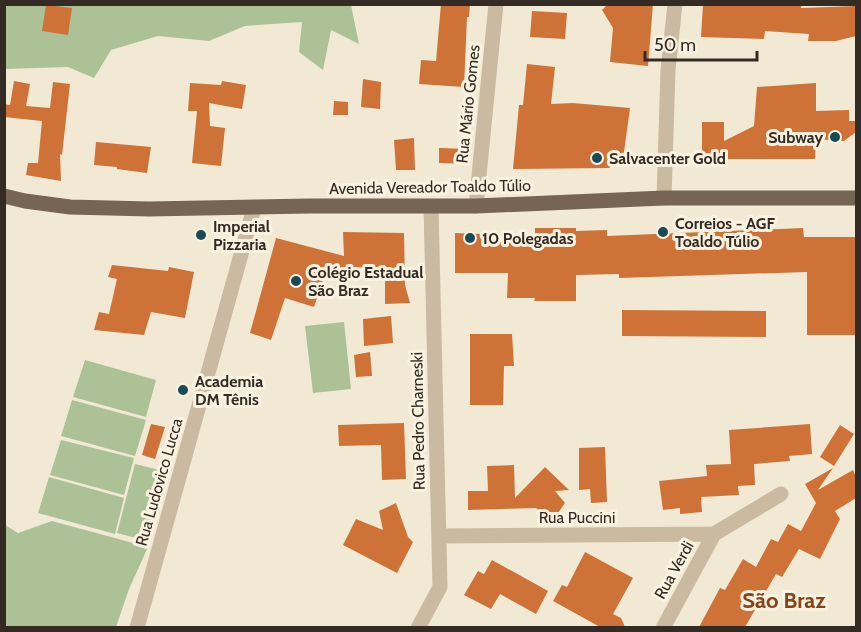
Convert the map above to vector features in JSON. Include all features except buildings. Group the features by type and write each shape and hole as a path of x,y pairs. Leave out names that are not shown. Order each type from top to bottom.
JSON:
{"main road":[{"name":"Avenida Vereador Toaldo Túlio","path":"4,196 70,207 254,208 476,206 664,198 856,198"}],"street":[{"name":"Rua Mário Gomes","path":"476,206 496,4"},
{"path":"664,198 669,70 675,4"},
{"name":"Rua Pedro Charneski","path":"418,627 440,586 431,207"},
{"name":"Rua Ludovico Lucca","path":"137,627 254,208"},
{"name":"Rua Verdi","path":"663,627 714,534 781,494"},
{"name":"Rua Puccini","path":"439,536 714,534"}],"green space":[{"path":"4,5 351,5 359,44 331,30 323,70 299,52 302,22 245,26 209,41 158,36 111,50 94,78 68,67 5,69"},
{"path":"344,322 351,389 313,393 305,326"},
{"path":"85,360 156,380 146,417 73,397"},
{"path":"72,400 146,420 135,456 61,436"},
{"path":"61,440 134,458 124,495 50,475"},
{"path":"135,464 164,471 147,541 117,533"},
{"path":"49,477 124,498 115,534 38,513"},
{"path":"52,521 148,547 129,589 116,627 5,627 5,525 18,533"}],"place":[{"name":"Subway","path":"835,137"},
{"name":"Salvacenter Gold","path":"597,158"},
{"name":"Correios - AGF Toaldo Túlio","path":"663,232"},
{"name":"Imperial Pizzaria","path":"201,235"},
{"name":"10 Polegadas","path":"470,238"},
{"name":"Colégio Estadual São Braz","path":"296,281"},
{"name":"Academia DM Tênis","path":"183,390"}],"district":[{"name":"São Braz","path":"784,600"}]}
